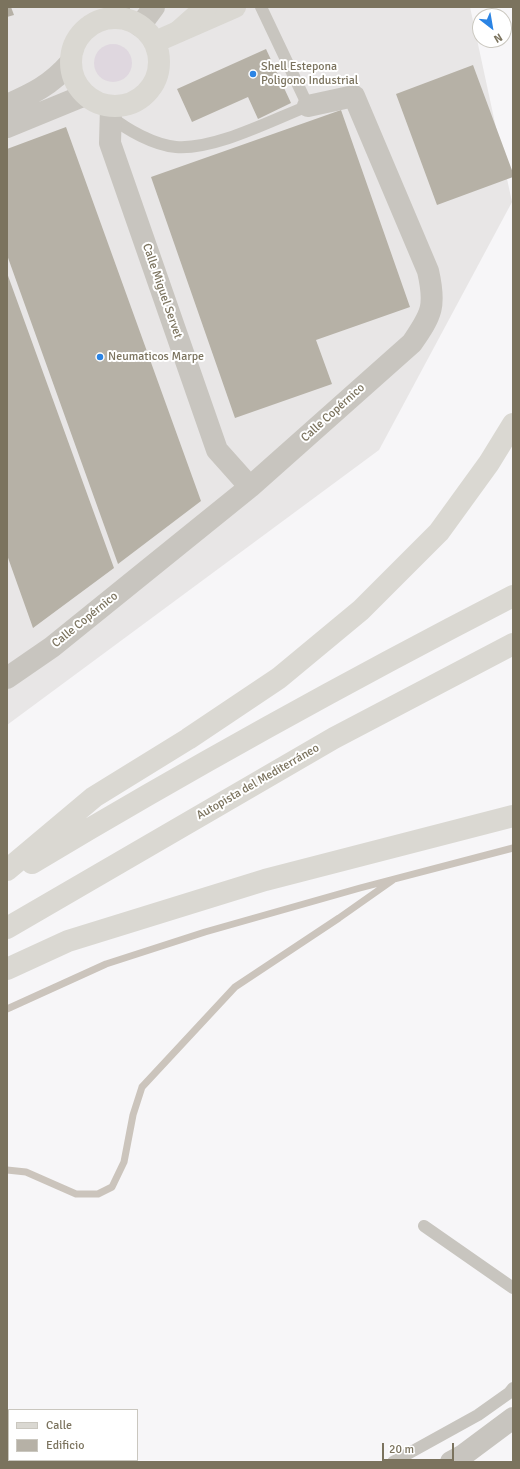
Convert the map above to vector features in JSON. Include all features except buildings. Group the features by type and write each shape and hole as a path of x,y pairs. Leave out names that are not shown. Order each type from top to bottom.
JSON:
{"main road":[{"path":"179,31 206,7"},
{"path":"155,42 235,7"},
{"path":"118,12 140,26 155,42 159,55 159,68 151,87 137,101 111,111 85,96 77,86 72,75 70,63 72,49 79,35 89,25 118,12"},
{"path":"7,870 94,796 188,739 280,678 361,610 439,532 489,463 513,424"},
{"path":"7,878 103,820 393,658 513,596"},
{"name":"Autopista del Mediterráneo","path":"7,928 334,738 513,644"},
{"path":"7,969 68,941 265,880 513,816"}],"street":[{"path":"140,26 154,7"},
{"path":"7,106 36,92 52,81 70,63"},
{"path":"7,127 85,96"},
{"name":"Calle Copérnico","path":"9,670 52,647 250,487 412,343 429,319 433,292 428,271 354,96 308,106"},
{"name":"Calle Miguel Servet","path":"111,111 110,143 217,450 250,487"},
{"path":"451,1462 462,1456 513,1418"}],"lane":[{"path":"111,111 121,125 163,144 177,147 199,145 228,138 308,106 260,7"},
{"path":"424,1226 513,1288"},
{"path":"393,1462 478,1415 509,1393 513,1388"}],"shaded area":[{"path":"7,7 470,7 472,16 472,48 479,48 512,202 379,450 7,725"},
{"path":"113,44 126,50 132,63 126,76 113,82 100,76 94,63 100,50"}],"waterway":[{"path":"7,1009 106,964 205,932 360,888 513,848"},
{"path":"7,1170 26,1172 76,1194 98,1194 112,1187 124,1162 133,1115 142,1087 235,987 393,880"}],"place":[{"name":"Shell Estepona Poligono Industrial","path":"253,74"},
{"name":"Neumaticos Marpe","path":"100,357"}]}
